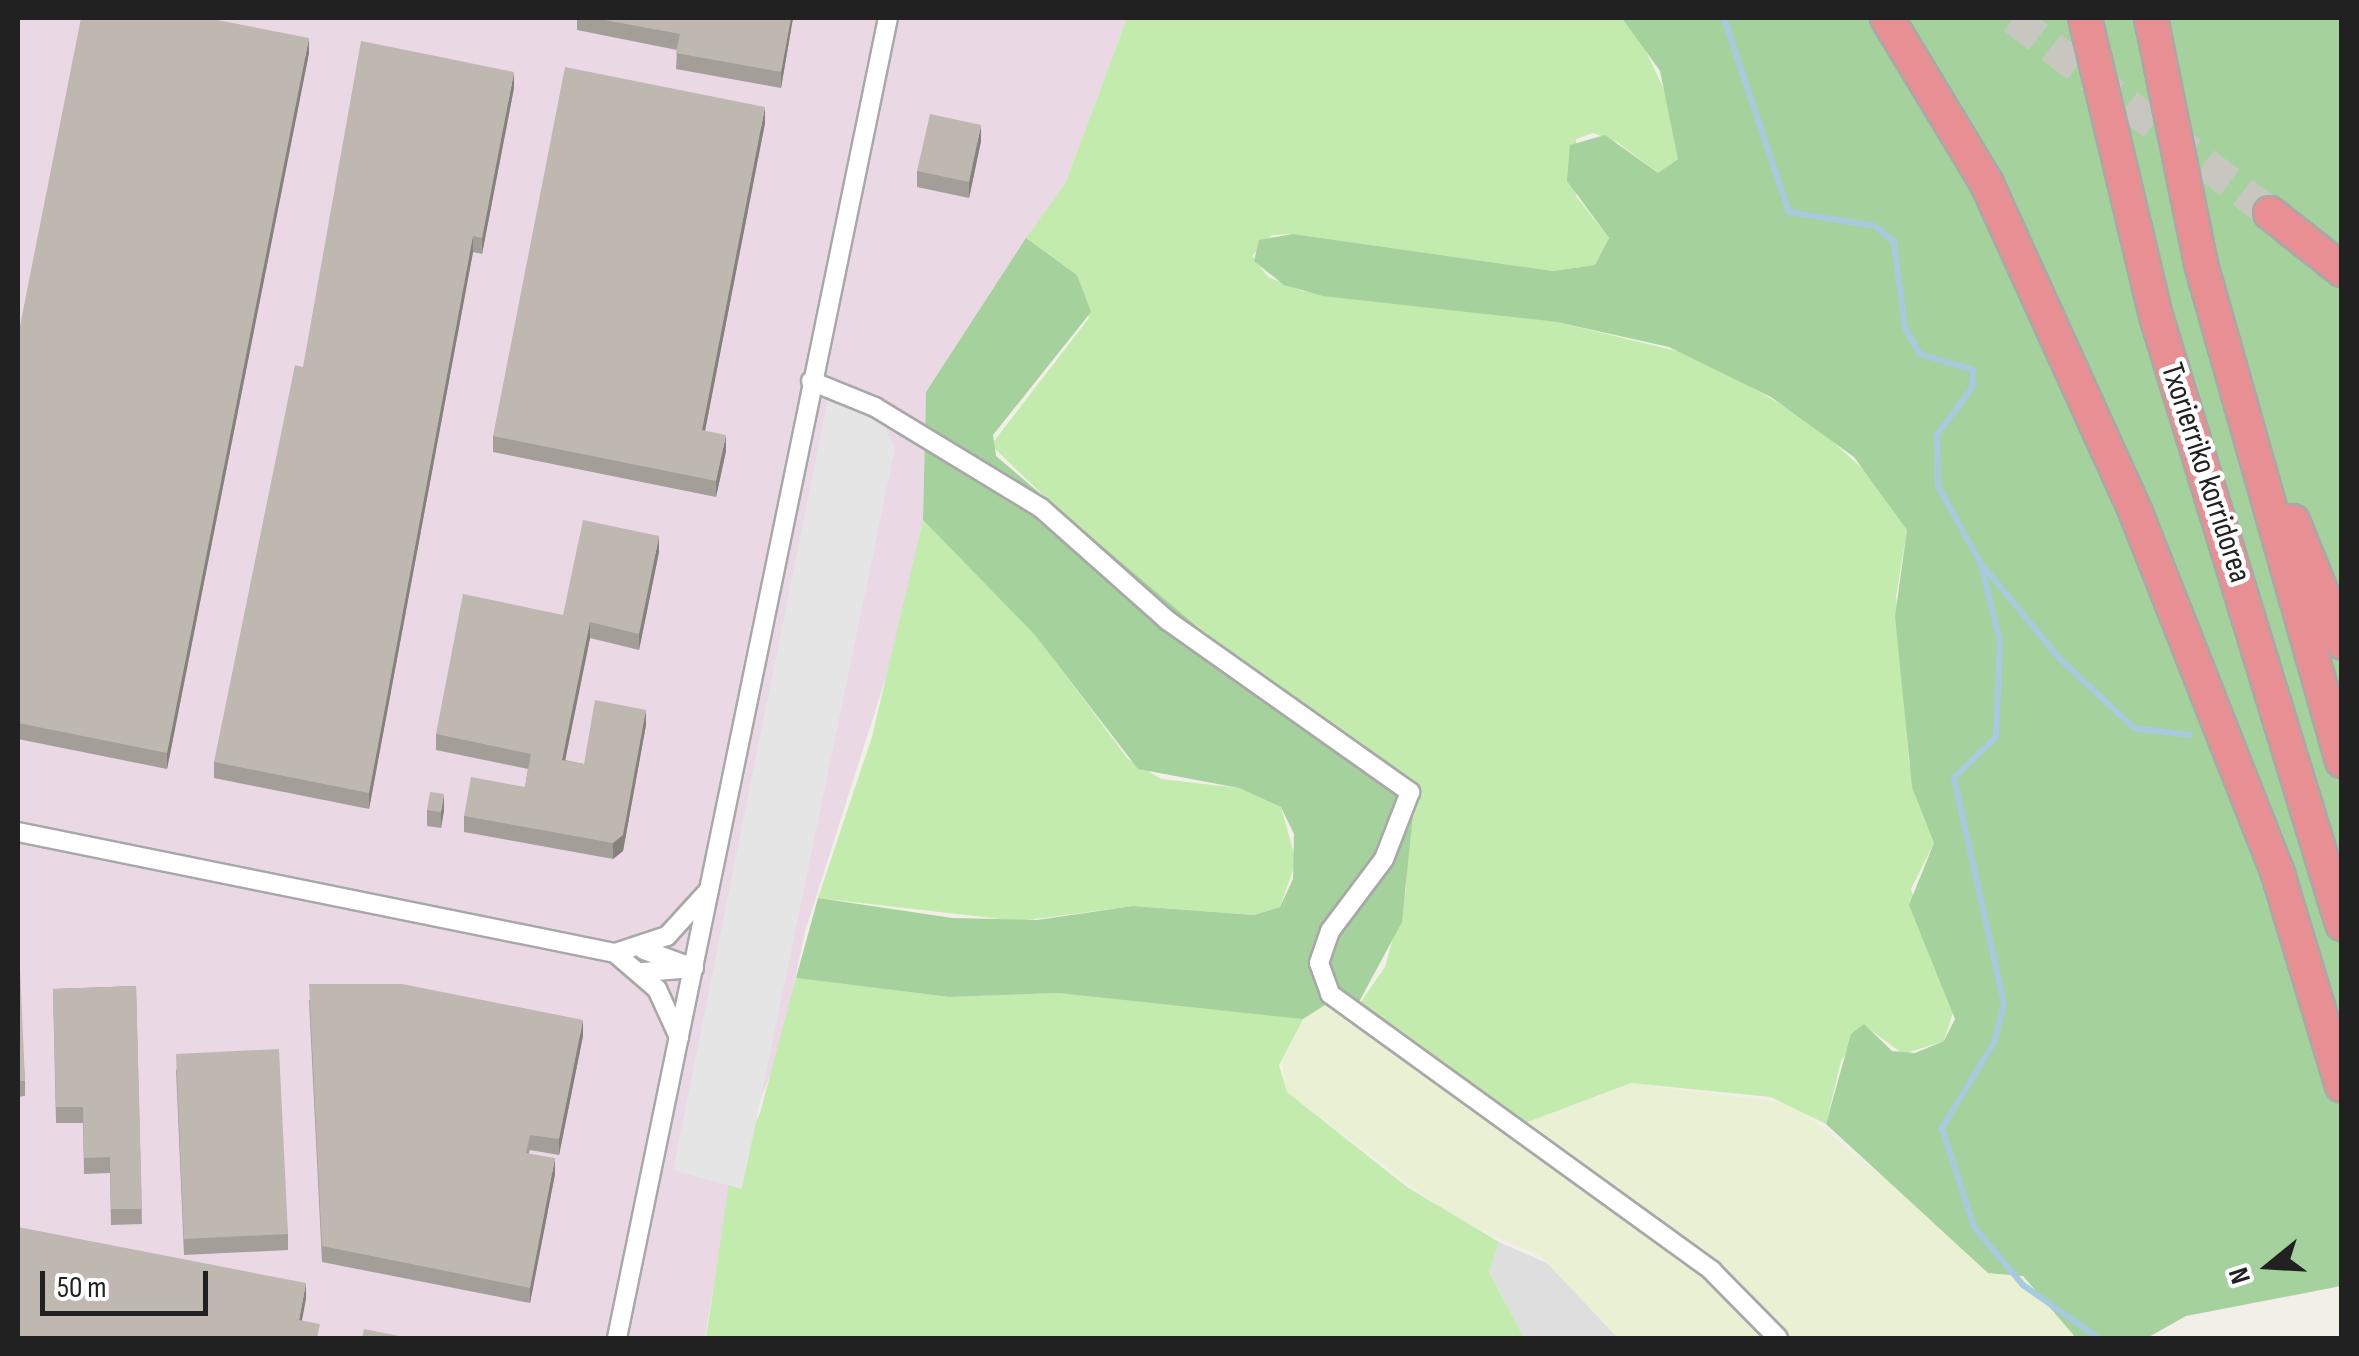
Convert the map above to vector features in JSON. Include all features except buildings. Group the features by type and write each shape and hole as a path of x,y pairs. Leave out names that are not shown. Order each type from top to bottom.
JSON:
{"highway":[{"path":"1887,18 1987,184 2115,465 2278,874 2342,1086"},
{"name":"Txorierriko korridorea","path":"2086,18 2151,299 2342,924"},
{"name":"Txorierriko korridorea","path":"2151,18 2229,364 2342,761"},
{"path":"2270,213 2342,270"},
{"path":"2229,364 2342,642"}],"street":[{"path":"617,1338 888,18"},
{"path":"812,381 875,407 1041,508 1168,620 1410,792 1384,859 1330,931 1319,963 1330,994 1712,1270 1778,1338"},
{"path":"18,832 615,953 642,950 694,968"},
{"path":"642,950 710,890"},
{"path":"615,953 643,972 680,1038"},
{"path":"643,972 694,968"}],"shaded area":[{"path":"18,18 1127,18 1065,184 926,392 923,520 892,658 805,932 781,1047 732,1173 705,1338 18,1338"},
{"path":"830,389 875,407 895,448 742,1189 673,1170"},
{"path":"1499,1242 1553,1266 1618,1338 1524,1338 1489,1272"}],"green space":[{"path":"1127,18 1622,18 1638,35 1674,110 1678,159 1658,173 1617,142 1593,133 1576,139 1576,196 1609,238 1595,265 1553,271 1293,234 1272,235 1252,256 1268,277 1302,291 1557,322 1701,357 1814,424 1880,485 1907,530 1896,597 1909,764 1934,843 1911,889 1954,1009 1944,1041 1903,1054 1864,1025 1841,1061 1826,1124 1771,1097 1631,1083 1525,1123 1449,1094 1353,1013 1385,967 1406,891 1407,815 1378,768 1100,550 991,445 1089,318 1077,275 1026,238 1065,184"},
{"path":"1622,18 2341,18 2341,1286 2186,1316 2147,1338 2076,1338 2023,1276 1988,1273 1826,1124 1851,1034 1864,1024 1892,1051 1915,1053 1944,1041 1955,1019 1909,905 1934,843 1912,787 1895,616 1907,530 1854,457 1771,397 1669,347 1557,322 1323,296 1284,285 1254,261 1259,240 1293,234 1553,271 1595,265 1609,238 1567,181 1570,145 1605,135 1658,173 1678,159 1660,71"},
{"path":"1026,238 1077,275 1091,312 993,435 996,456 1247,669 1378,768 1416,784 1402,922 1353,1013 1325,1005 1303,1019 1059,993 949,997 796,978 818,898 952,918 1037,920 1133,906 1254,915 1280,907 1293,879 1294,834 1281,807 1239,788 1138,769 1035,635 923,520 926,392"},
{"path":"923,520 1035,634 1128,759 1161,779 1239,788 1281,807 1296,861 1280,907 1254,915 1134,906 1019,921 818,898 872,737"},
{"path":"796,978 949,997 1059,993 1264,1008 1303,1019 1279,1065 1287,1092 1407,1187 1499,1242 1489,1272 1524,1338 706,1338 729,1183 760,1113"},
{"path":"1325,1005 1353,1013 1449,1094 1525,1123 1631,1083 1793,1104 1996,1270 2023,1276 2076,1338 1618,1338 1539,1255 1457,1220 1287,1092 1281,1058 1305,1014"}],"waterway":[{"path":"1724,18 1789,212 1875,226 1894,242 1905,328 1920,354 1973,370 1972,388 1937,435 1938,486 1981,564 2000,642 1996,737 1954,778 2004,1004 1994,1043 1942,1128 1974,1227 2023,1285 2098,1338"},
{"path":"1983,566 2059,658 2134,728 2190,735"}],"tunnel":[{"path":"2013,18 2270,213"}]}
